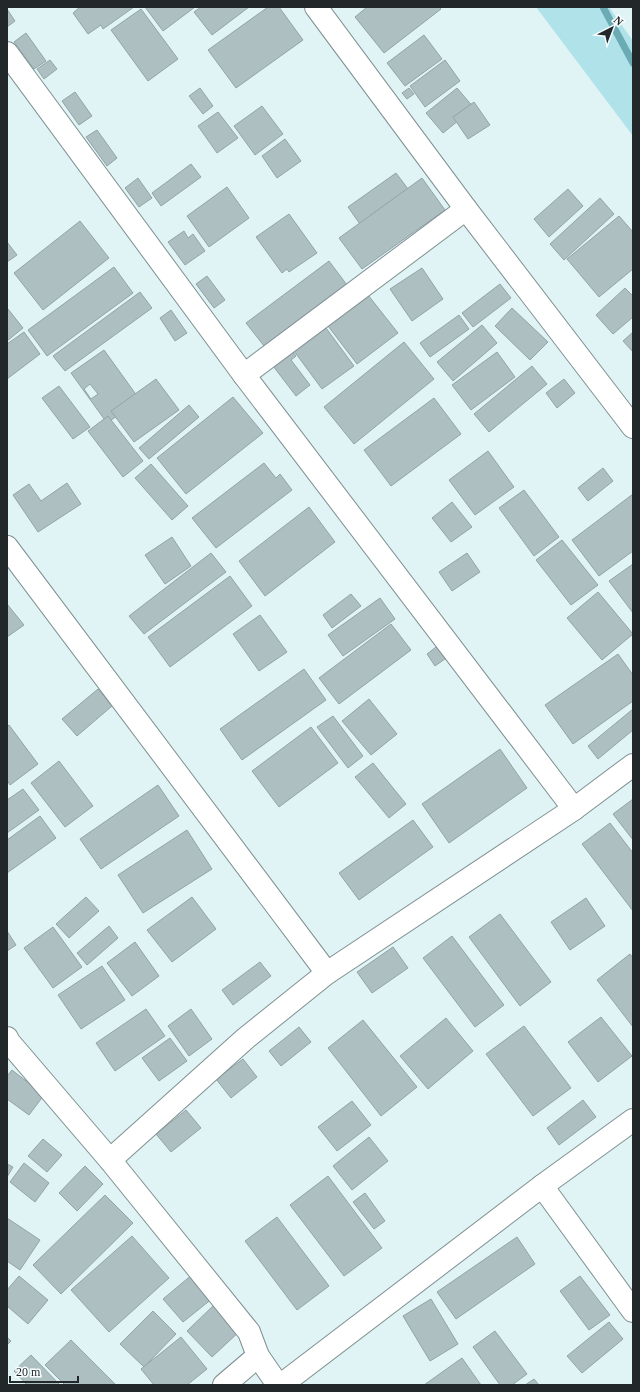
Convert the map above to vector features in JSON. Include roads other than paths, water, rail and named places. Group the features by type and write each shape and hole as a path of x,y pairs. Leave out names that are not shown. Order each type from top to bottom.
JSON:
{"street":[{"path":"316,7 466,209 633,427"},
{"path":"7,53 244,375 574,809"},
{"path":"244,375 466,209"},
{"path":"7,547 327,973"},
{"path":"110,1160 246,1038 327,973 574,809 633,765"},
{"path":"8,1041 110,1160 248,1332 258,1356 279,1385 542,1186 633,1120"},
{"path":"542,1186 633,1311"},
{"path":"224,1385 258,1356"}],"waterway":[{"path":"603,7 633,63"}]}
